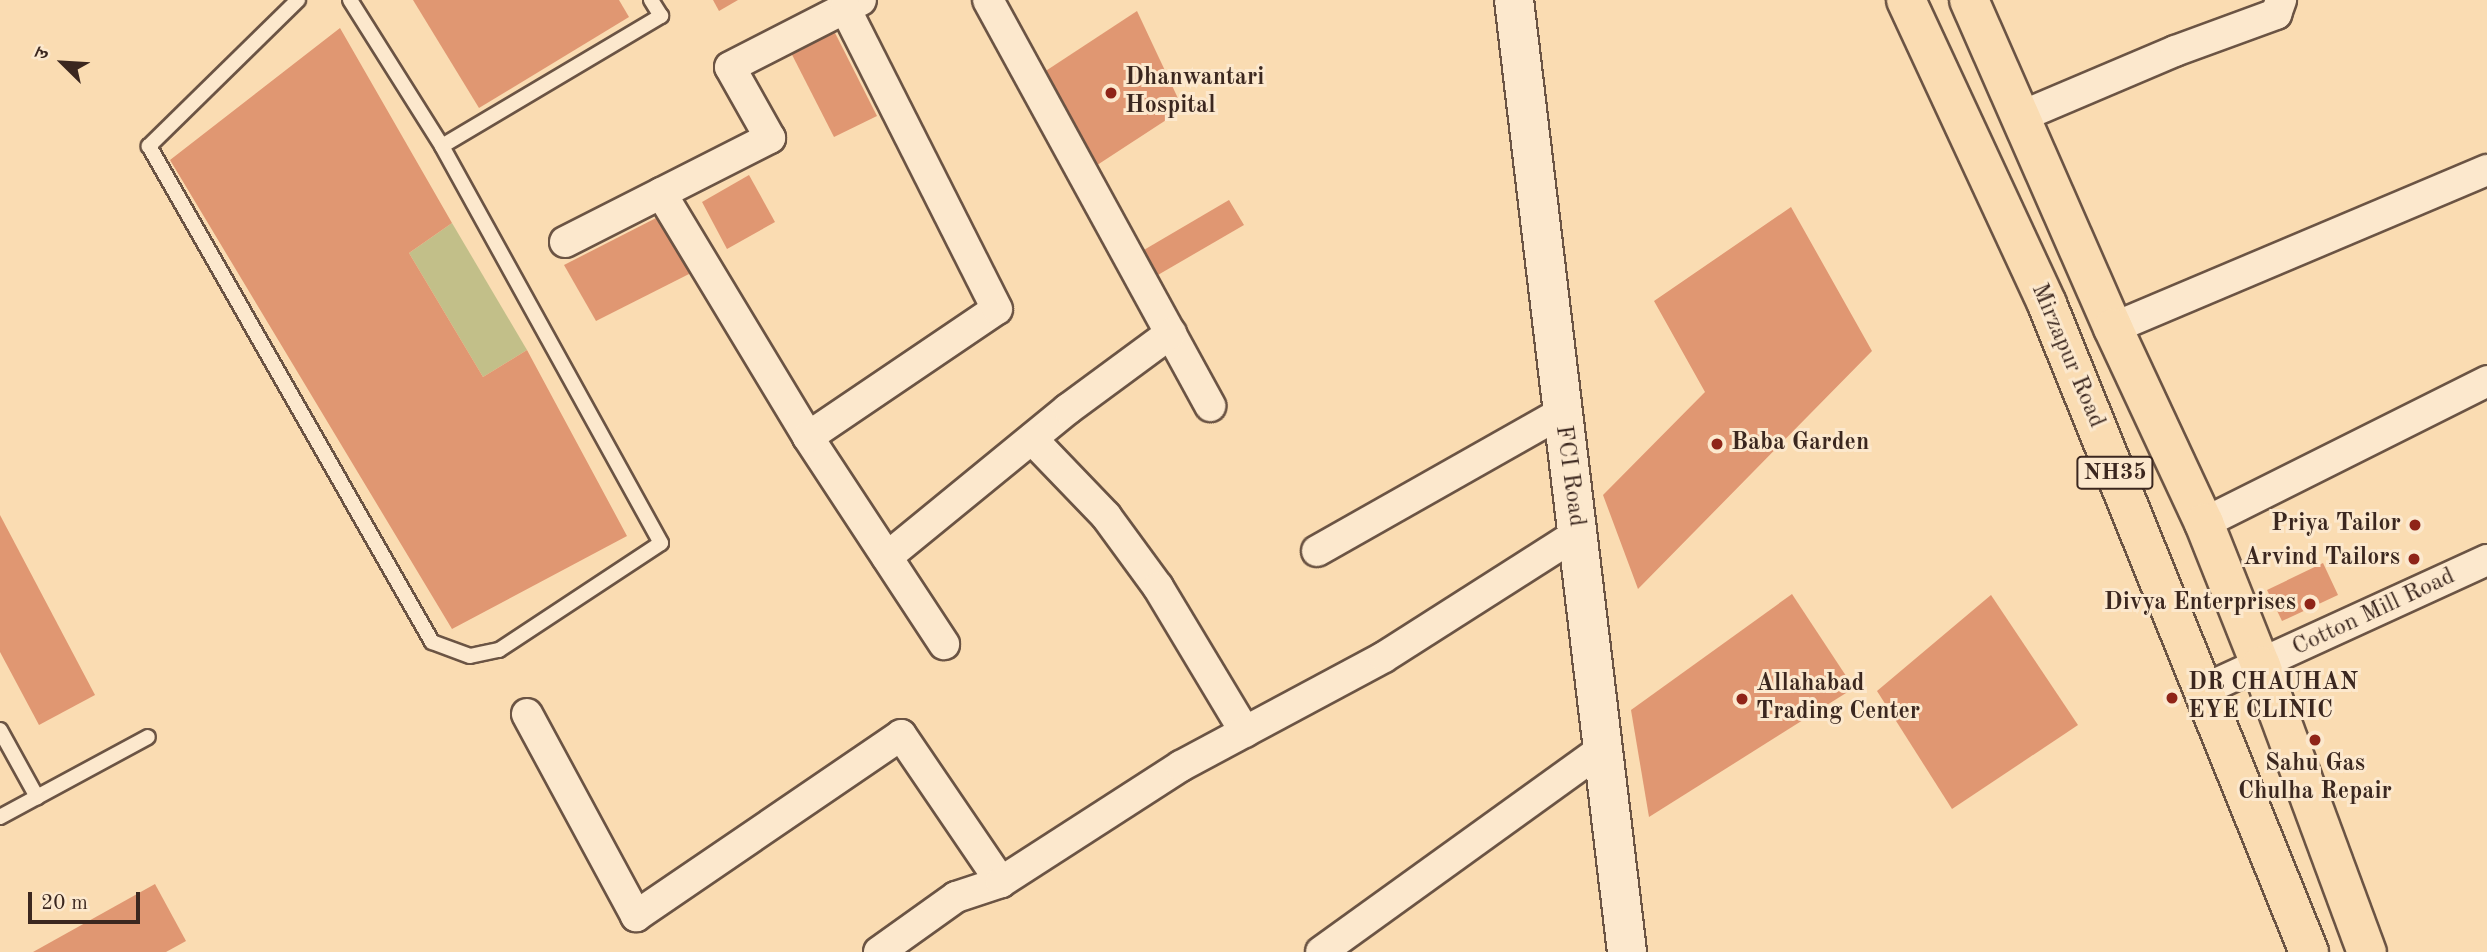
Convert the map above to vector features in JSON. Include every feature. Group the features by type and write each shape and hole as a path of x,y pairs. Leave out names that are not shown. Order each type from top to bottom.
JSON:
{"highway":[{"name":"Mirzapur Road","path":"1906,0 2047,304 2309,952"},
{"name":"NH35","path":"1969,0 2113,328 2204,523 2261,666 2367,952"}],"main road":[{"name":"FCI Road","path":"1514,0 1627,952"}],"street":[{"path":"988,0 1210,406"},
{"path":"2022,116 2175,51 2276,13 2281,0"},
{"path":"565,242 771,138 730,67 853,4 997,309 808,437"},
{"path":"2113,328 2487,170"},
{"path":"662,193 808,437 944,643"},
{"path":"887,556 1032,439 1171,333"},
{"path":"2204,523 2487,381"},
{"path":"1317,551 1561,413"},
{"path":"1032,439 1106,516 1150,577 1245,732"},
{"path":"879,952 956,897 1001,882 1181,766 1384,657 1577,534"},
{"name":"Cotton Mill Road","path":"2203,691 2487,560"},
{"path":"527,714 636,916 901,735 1001,882"},
{"path":"1321,952 1604,748"}],"lane":[{"path":"298,0 149,146 432,642 470,656 499,650 661,543 442,146 350,0"},
{"path":"442,146 661,16 651,0"},
{"path":"0,730 37,797"},
{"path":"0,817 148,737"}],"shaded area":[{"path":"452,223 527,350 483,377 409,253"}],"building":[{"path":"413,0 619,0 629,17 479,108"},
{"path":"713,0 738,0 719,11"},
{"name":"Dhanwantari Hospital","path":"1137,11 1183,109 1088,171 1038,76"},
{"path":"828,19 877,116 834,137 785,41"},
{"path":"340,28 452,223 409,253 483,377 527,350 627,536 452,629 170,160"},
{"path":"749,175 775,222 727,249 702,202"},
{"path":"1229,200 1244,225 1151,279 1137,254"},
{"name":"Baba Garden","path":"1791,207 1872,351 1638,589 1603,495 1705,392 1654,301"},
{"path":"660,216 693,272 596,321 564,265"},
{"path":"0,515 95,695 39,725 0,652"},
{"path":"2323,563 2338,595 2282,621 2267,590"},
{"name":"Allahabad Trading Center","path":"1792,594 1854,688 1649,817 1631,710"},
{"path":"1991,595 2078,725 1952,809 1877,691"},
{"path":"155,884 186,941 166,952 33,952"}],"place":[{"name":"Dhanwantari Hospital","path":"1111,93"},
{"name":"Baba Garden","path":"1717,444"},
{"name":"Priya Tailor","path":"2415,525"},
{"name":"Arvind Tailors","path":"2414,559"},
{"name":"Divya Enterprises","path":"2310,604"},
{"name":"DR CHAUHAN EYE CLINIC","path":"2172,698"},
{"name":"Allahabad Trading Center","path":"1742,699"},
{"name":"Sahu Gas Chulha Repair","path":"2315,740"}]}
